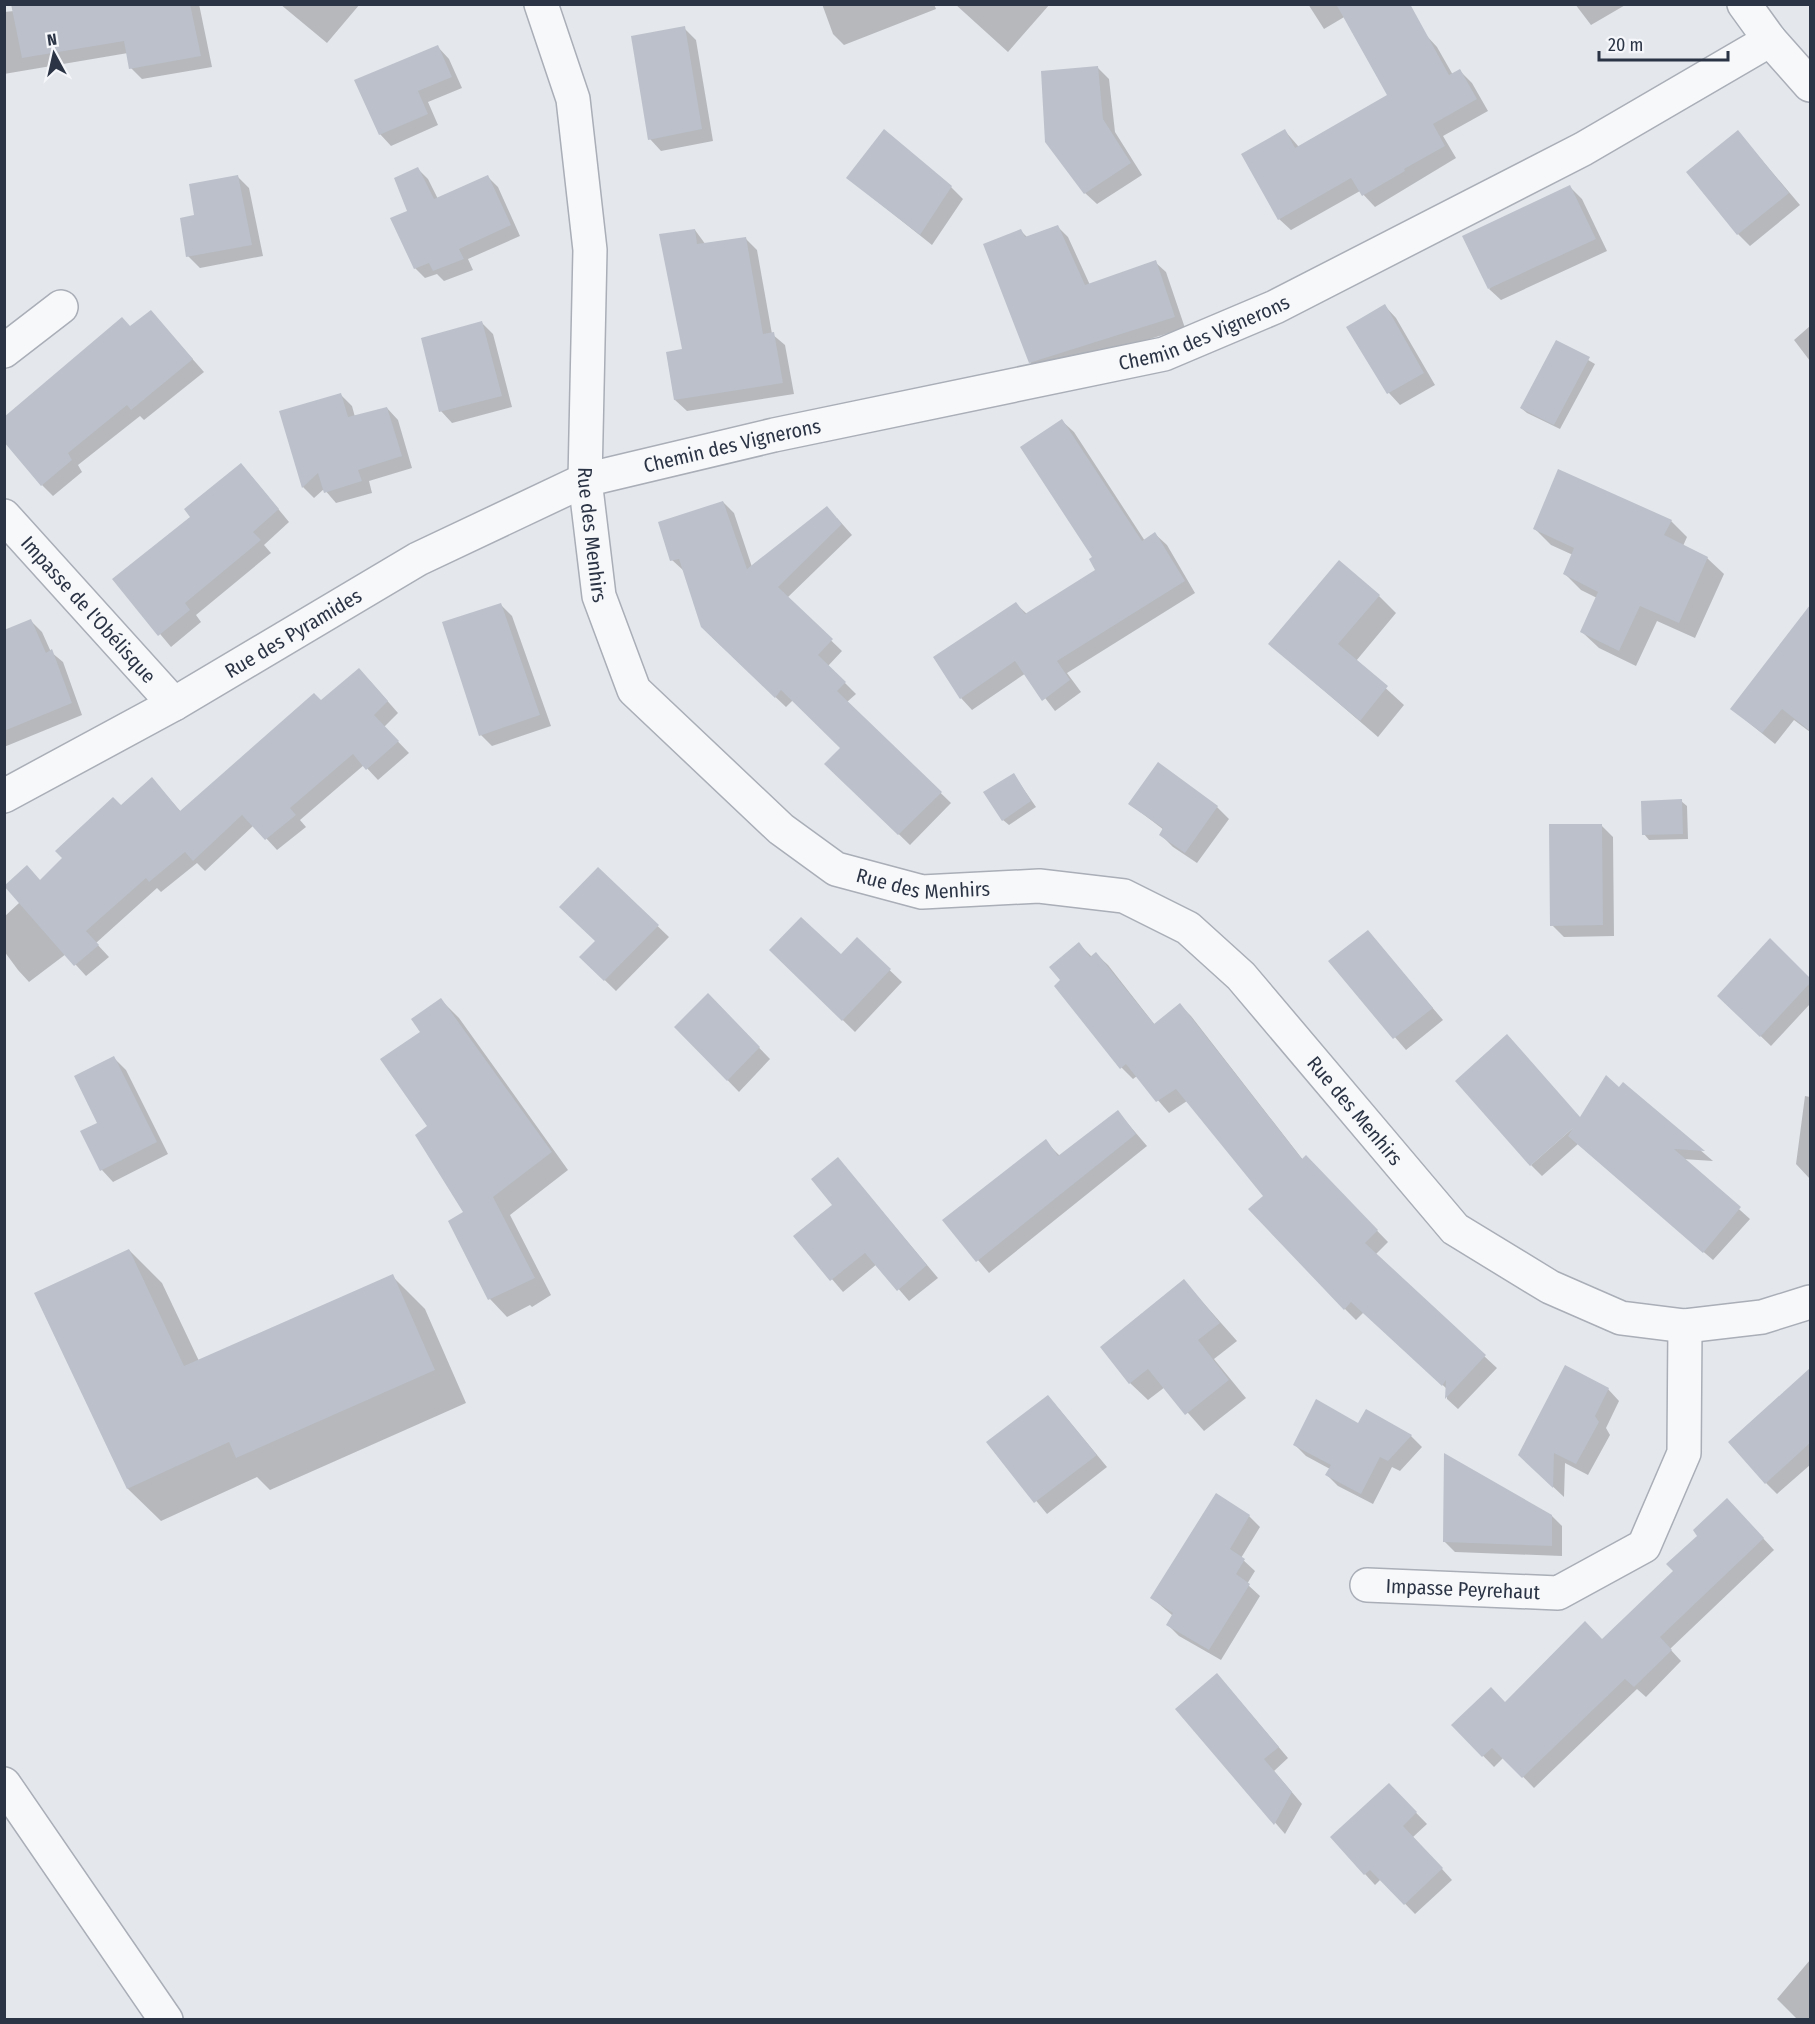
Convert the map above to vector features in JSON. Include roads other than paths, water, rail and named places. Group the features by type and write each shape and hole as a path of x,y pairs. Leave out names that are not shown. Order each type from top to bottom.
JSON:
{"street":[{"name":"Rue des Menhirs","path":"541,4 573,99 590,250 585,480 599,596 634,690 781,829 836,868 922,892 1039,886 1124,896 1188,928 1241,976 1455,1229 1550,1287 1621,1318 1684,1326 1762,1317 1810,1302"},
{"path":"1744,4 1770,40 1810,85"},
{"name":"Chemin des Vignerons","path":"585,480 774,435 1164,354 1275,307 1583,149 1770,40"},
{"path":"4,351 61,307"},
{"name":"Rue des Pyramides","path":"4,796 174,704 418,559 585,480"},
{"name":"Impasse de l'Obélisque","path":"4,516 174,704"},
{"name":"Impasse Peyrehaut","path":"1367,1585 1558,1593 1644,1546 1684,1453 1684,1326"},
{"path":"4,1784 166,2019"}]}
